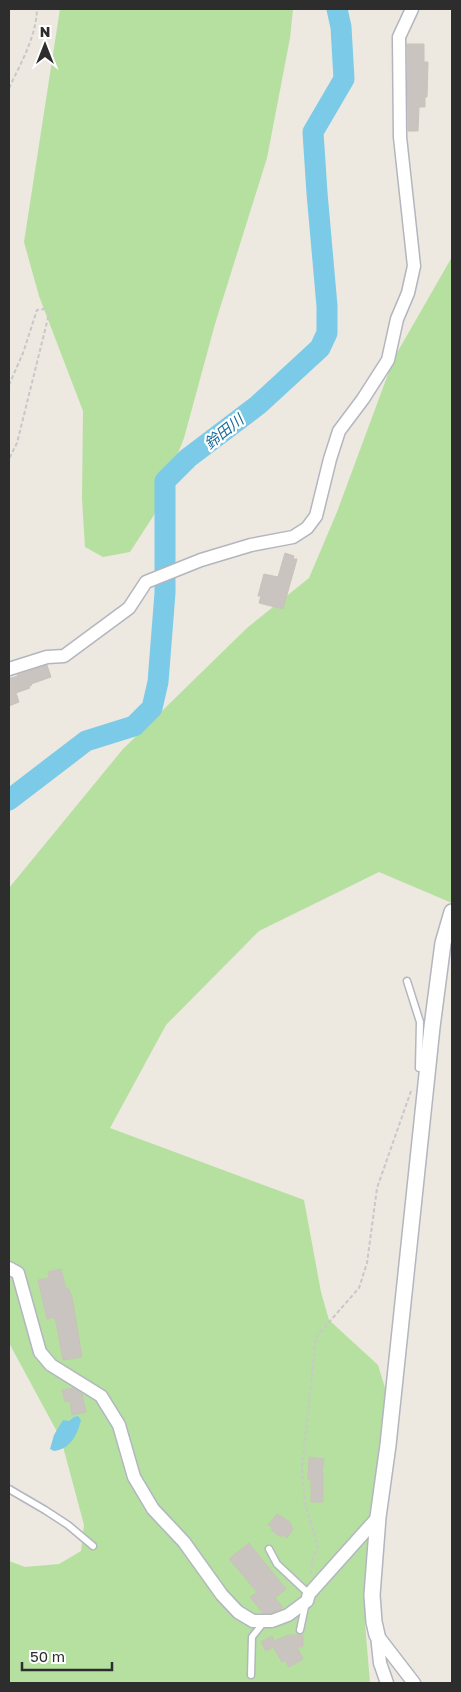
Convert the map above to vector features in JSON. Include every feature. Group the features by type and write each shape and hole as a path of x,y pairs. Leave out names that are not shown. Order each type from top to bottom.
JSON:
{"street":[{"path":"9,669 47,657 64,656 128,608 146,582 201,560 251,545 293,537 307,528 316,516 330,458 340,431 388,360 397,319 408,293 414,266 400,137 399,37 412,9"},
{"path":"387,1683 380,1663 372,1595 378,1517 388,1445 423,1068 444,943 452,912"},
{"path":"9,1268 18,1273 40,1352 51,1366 100,1396 119,1425 134,1477 153,1509 184,1542 222,1595 238,1612 253,1621 272,1621 288,1615 308,1597 378,1517"},
{"path":"377,1635 414,1683"}],"lane":[{"path":"407,981 420,1022 423,1068"},
{"path":"9,1489 46,1510 93,1546"},
{"path":"269,1550 276,1564 308,1597 300,1630"},
{"path":"251,1675 252,1637 264,1621"}],"path":[{"path":"9,88 28,51 37,17 37,9"},
{"path":"9,384 37,310 41,308 46,309 49,314 17,443 9,459"},
{"path":"308,1597 312,1561 318,1546 305,1504 302,1468 316,1336 359,1288 367,1263 377,1188 423,1068"}],"green space":[{"path":"60,9 293,9 290,38 267,158 215,324 184,438 154,515 130,552 103,557 85,547 82,499 83,411 39,296 24,242"},
{"path":"452,257 452,903 379,872 259,931 166,1025 110,1128 304,1200 321,1292 329,1320 378,1365 396,1423 380,1506 365,1623 370,1683 9,1683 9,1561 25,1567 59,1564 81,1551 84,1525 61,1439 9,1343 9,888 123,749 247,628 309,578 337,512 394,358"}],"water":[{"path":"78,1416 81,1420 69,1445 60,1450 54,1451 50,1449 54,1435 63,1420 69,1421"}],"building":[{"path":"407,44 424,44 424,62 428,62 427,97 425,97 425,107 419,107 418,131 408,131"},
{"path":"285,553 294,556 293,559 297,559 283,609 259,603 261,596 258,596 264,574 278,577"},
{"path":"47,665 51,677 31,684 30,688 16,693 19,702 9,706 9,677 18,676"},
{"path":"61,1269 66,1289 68,1288 72,1297 82,1357 63,1360 56,1322 54,1317 47,1319 38,1280 49,1278 48,1272"},
{"path":"73,1388 82,1394 86,1412 72,1415 70,1401 65,1402 62,1390"},
{"path":"309,1457 324,1459 322,1473 323,1502 311,1502 311,1480 308,1480"},
{"path":"277,1514 290,1522 293,1529 287,1538 283,1535 281,1537 271,1530 273,1528 268,1525"},
{"path":"249,1543 286,1589 275,1598 283,1607 271,1613 263,1613 250,1597 257,1592 229,1559"},
{"path":"289,1635 303,1635 303,1647 297,1647 303,1659 289,1667 285,1660 282,1662 273,1647 266,1651 261,1642 272,1636 274,1641"}],"waterway":[{"name":"鈴田川","path":"9,800 86,741 134,726 152,708 158,682 165,593 165,481 188,458 258,405 320,348 327,333 327,306 313,132 344,79 341,27 337,9"}]}
